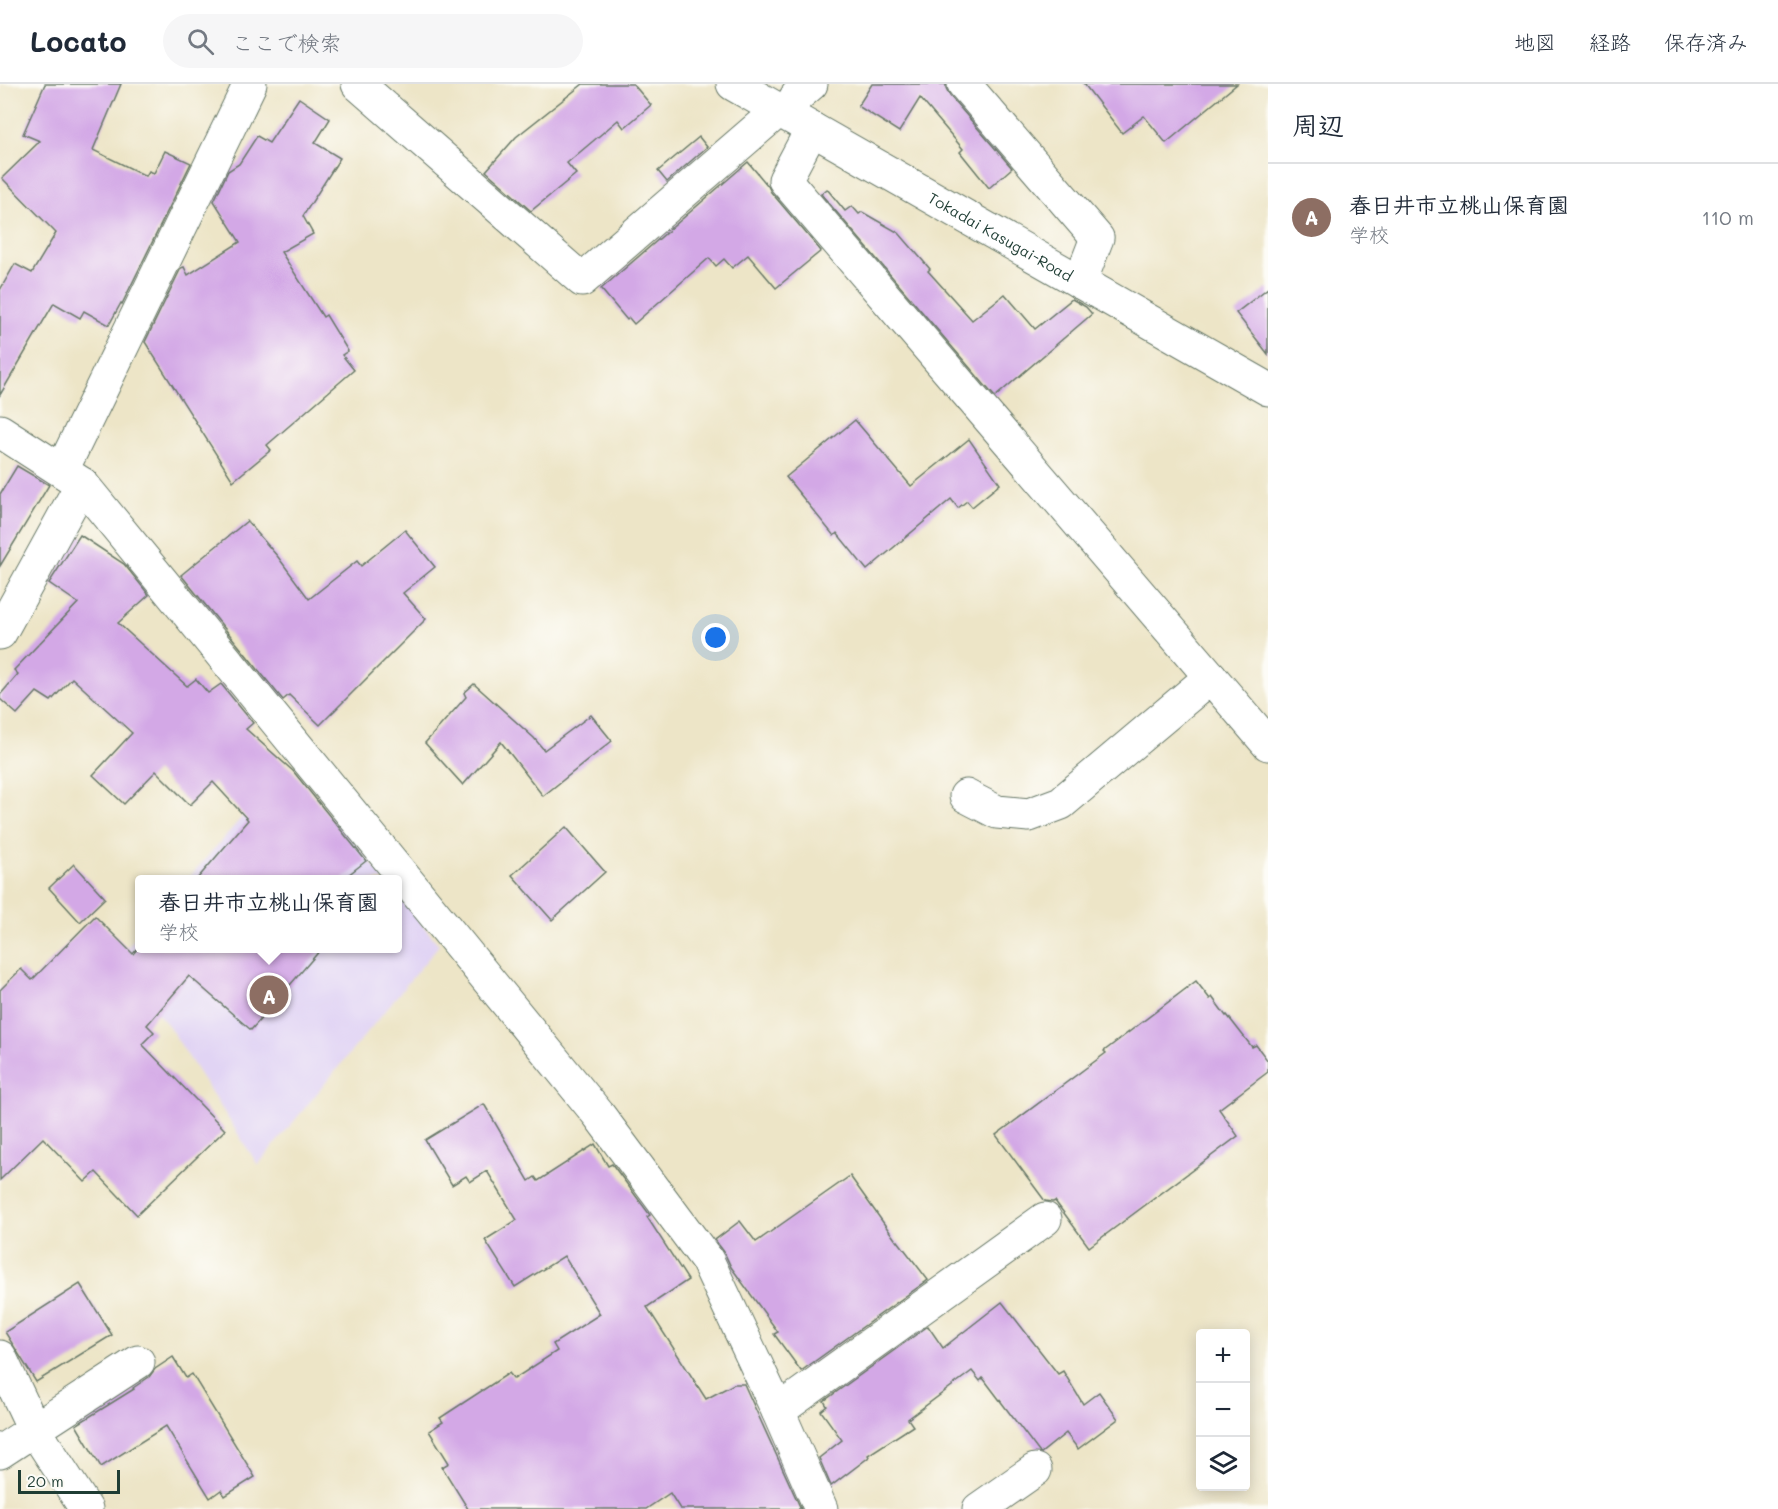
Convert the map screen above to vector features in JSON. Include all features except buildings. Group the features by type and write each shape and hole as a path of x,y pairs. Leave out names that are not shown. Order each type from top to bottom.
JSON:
{"street":[{"path":"0,633 250,84"},
{"path":"358,84 582,280 792,118"},
{"name":"Tokadai Kasugai-Road","path":"733,84 1268,389"},
{"path":"811,84 797,96 792,118 785,180 1268,744"},
{"path":"964,84 1097,238 1080,282"},
{"path":"0,431 72,477 400,875"},
{"path":"966,795 997,812 1029,815 1061,803 1211,678"},
{"path":"402,877 612,1132 707,1260 821,1509"},
{"path":"778,1411 1046,1219"},
{"path":"0,1357 34,1429 86,1509"},
{"path":"0,1452 138,1362"},
{"path":"979,1509 1035,1470"}],"shaded area":[{"path":"243,816 288,868 337,820 381,875 191,875"},
{"path":"402,900 439,945 258,1165 168,1025 112,964 135,939 135,953 402,953"}],"place":[{"name":"春日井市立桃山保育園","path":"269,995"}]}
